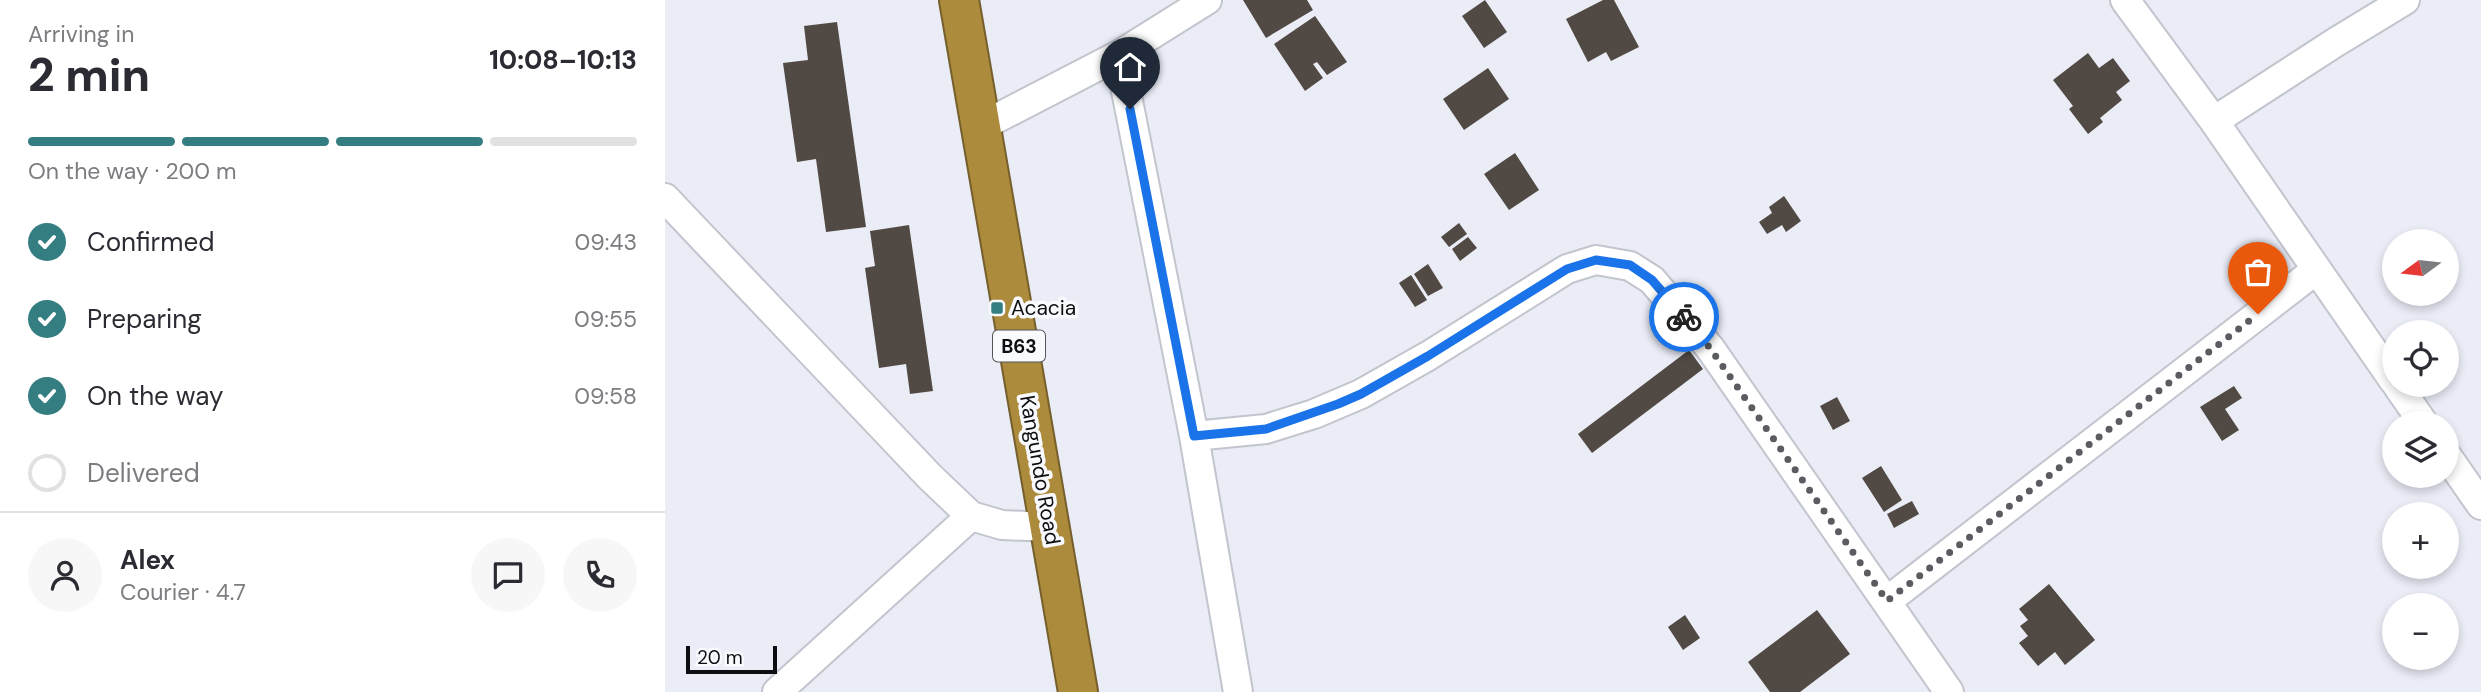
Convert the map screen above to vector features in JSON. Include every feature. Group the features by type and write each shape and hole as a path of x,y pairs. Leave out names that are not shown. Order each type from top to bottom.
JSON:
{"highway":[{"name":"Kangundo Road","path":"959,0 1078,692"}],"street":[{"path":"982,126 1119,55 1207,0"},
{"path":"2125,0 2214,121 2382,364"},
{"path":"2214,121 2405,0"},
{"path":"1119,55 1194,436 1237,692"},
{"path":"665,198 930,477 971,516 1002,525 1050,527"},
{"path":"1194,436 1266,429 1314,414 1361,394 1428,356 1567,269 1596,260 1630,265 1652,280 1710,348 1949,692"},
{"path":"1887,601 2316,270"},
{"path":"2459,473 2481,505"},
{"path":"777,692 971,516"}],"building":[{"path":"1243,0 1307,0 1313,10 1266,38"},
{"path":"1485,0 1507,32 1484,48 1462,16"},
{"path":"1603,0 1614,0 1639,47 1611,61 1606,52 1588,62 1566,19"},
{"path":"1315,16 1347,62 1327,75 1317,62 1313,64 1323,78 1305,91 1274,44"},
{"path":"837,22 866,227 826,232 816,159 797,162 783,63 808,60 804,26"},
{"path":"2088,53 2099,68 2113,58 2130,81 2116,92 2122,100 2100,118 2103,122 2088,134 2069,109 2073,106 2053,80"},
{"path":"1488,68 1509,99 1464,130 1443,99"},
{"path":"1515,153 1539,190 1509,210 1484,174"},
{"path":"1784,196 1801,221 1786,232 1782,225 1767,234 1759,222 1772,213 1769,207"},
{"path":"1459,223 1467,234 1449,247 1441,237"},
{"path":"909,225 933,391 910,394 906,364 879,368 865,268 875,266 870,231"},
{"path":"1468,237 1477,248 1460,261 1452,249"},
{"path":"1428,264 1443,288 1428,296 1414,274"},
{"path":"1411,275 1427,300 1415,307 1399,283"},
{"path":"1689,350 1703,369 1592,453 1578,434"},
{"path":"2234,386 2242,398 2225,409 2239,430 2222,441 2200,407"},
{"path":"1837,397 1850,421 1833,430 1820,406"},
{"path":"1881,466 1902,500 1884,512 1862,478"},
{"path":"1912,501 1919,514 1894,528 1887,514"},
{"path":"2049,584 2095,640 2065,665 2055,652 2038,666 2019,643 2028,636 2020,626 2028,620 2019,609"},
{"path":"1817,610 1850,654 1800,692 1770,692 1748,662"},
{"path":"1685,615 1700,638 1683,650 1668,627"}],"way so far":[{"path":"1684,317 1710,348 1887,601 2258,314"}],"place":[{"name":"Acacia","path":"997,308"}],"route":[{"path":"1130,109 1194,436 1266,429 1314,414 1361,394 1428,356 1567,269 1596,260 1630,265 1652,280 1684,317"}]}
